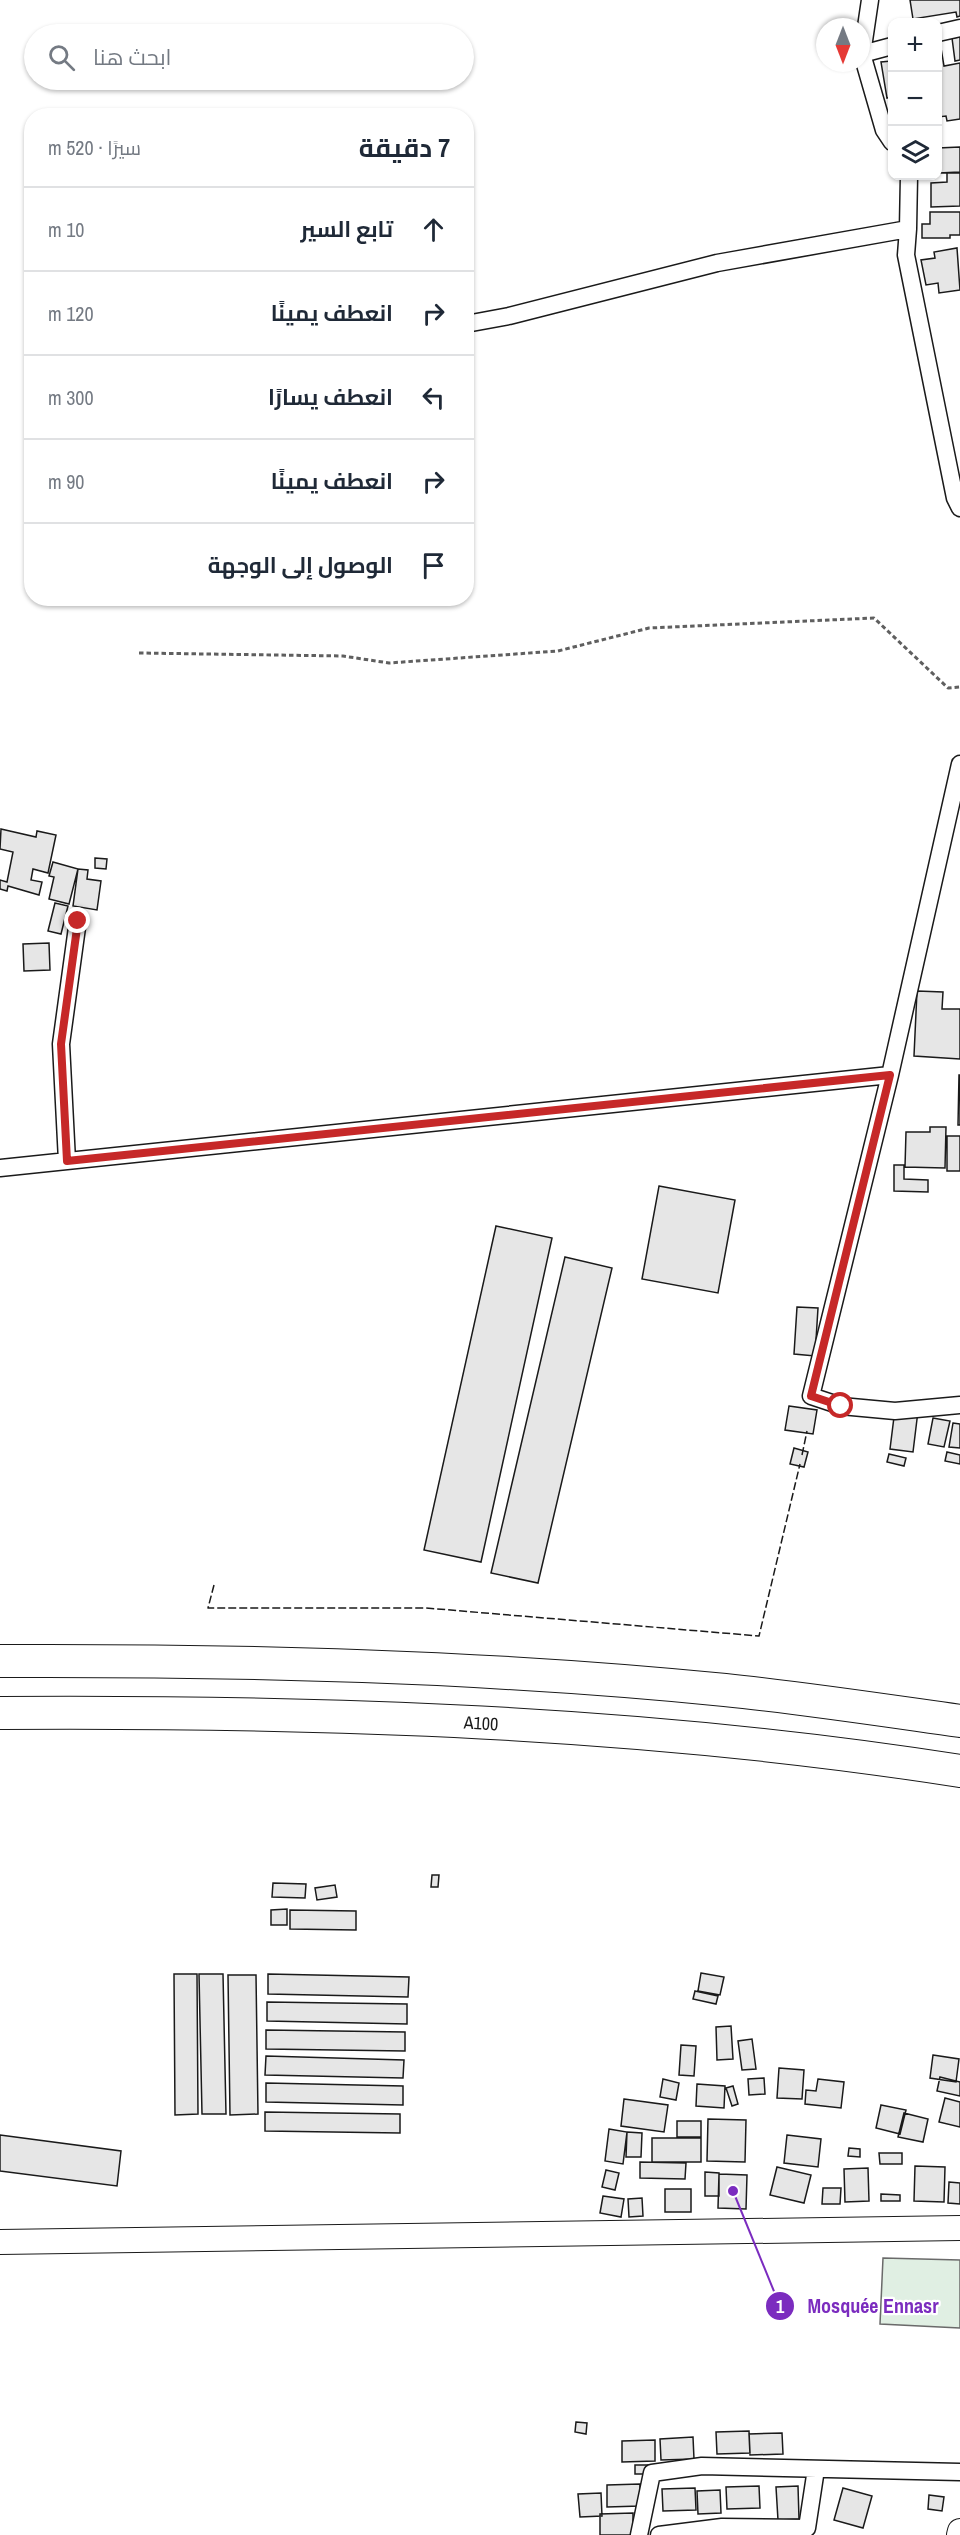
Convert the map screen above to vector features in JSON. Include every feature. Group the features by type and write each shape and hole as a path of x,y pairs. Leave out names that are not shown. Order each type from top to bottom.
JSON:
{"highway":[{"path":"0,1661 316,1664 454,1670 726,1690 960,1721"},
{"name":"A100","path":"0,1713 276,1714 491,1723 812,1751 960,1771"}],"street":[{"path":"867,18 870,0"},
{"path":"942,32 960,28"},
{"path":"870,52 888,47"},
{"path":"867,72 884,130 888,136"},
{"path":"909,180 906,255 958,500"},
{"path":"474,323 509,316 717,263 908,229"},
{"path":"960,764 890,1075 811,1396 841,1406 895,1411 960,1406"},
{"path":"67,1161 61,1044 78,921"},
{"path":"0,1168 890,1075"},
{"path":"0,2242 960,2228"},
{"path":"639,2535 652,2473 702,2466 960,2472"},
{"path":"659,2535 722,2527 807,2528 816,2469"}],"path":[{"path":"139,653 343,656 389,663 558,651 649,628 874,618 948,688 960,687"}],"green space":[{"path":"883,2258 960,2260 960,2328 880,2324"}],"building":[{"path":"910,0 960,0 960,16 957,17 956,12 913,18"},
{"path":"960,37 960,60 955,61 952,38"},
{"path":"942,54 944,66 960,63 960,119 947,121 946,116 942,116"},
{"path":"888,61 887,98 881,62"},
{"path":"960,147 960,172 942,173 942,148"},
{"path":"947,173 960,173 960,206 931,207 931,183 947,182"},
{"path":"930,212 960,212 960,235 950,235 950,238 922,238 922,224 930,224"},
{"path":"957,248 960,290 939,293 938,283 926,285 921,260 935,258 934,252"},
{"path":"1,829 36,837 37,831 56,835 48,873 33,869 31,880 42,882 39,895 8,886 7,891 0,889 0,880 7,882 13,852 0,849"},
{"path":"95,858 107,859 106,869 95,868"},
{"path":"53,862 78,869 69,904 49,899 54,877 49,876"},
{"path":"78,869 88,870 87,879 101,881 97,910 73,906"},
{"path":"55,903 68,906 61,934 48,931"},
{"path":"49,943 50,970 24,971 23,944"},
{"path":"917,991 943,992 942,1009 960,1009 960,1059 914,1056"},
{"path":"959,1075 960,1125 958,1125"},
{"path":"930,1127 946,1127 945,1168 905,1167 906,1132 930,1132"},
{"path":"947,1136 960,1136 960,1171 947,1171"},
{"path":"894,1165 904,1165 904,1179 928,1180 928,1192 894,1191"},
{"path":"659,1186 735,1200 718,1293 642,1279"},
{"path":"496,1226 552,1238 481,1562 424,1550"},
{"path":"565,1257 612,1268 538,1583 491,1573"},
{"path":"797,1307 818,1308 815,1356 794,1354"},
{"path":"789,1406 817,1410 813,1434 785,1430"},
{"path":"895,1409 918,1411 913,1452 890,1449"},
{"path":"933,1418 950,1421 944,1447 928,1444"},
{"path":"953,1423 960,1424 960,1448 949,1447"},
{"path":"794,1448 808,1452 804,1467 790,1464"},
{"path":"947,1452 960,1455 960,1464 945,1461"},
{"path":"889,1454 906,1458 904,1466 887,1462"},
{"path":"432,1875 439,1875 438,1887 431,1887"},
{"path":"273,1883 306,1884 305,1898 272,1897"},
{"path":"335,1885 337,1897 317,1900 315,1888"},
{"path":"287,1909 287,1925 271,1925 271,1910"},
{"path":"290,1910 356,1911 356,1930 290,1929"},
{"path":"701,1973 724,1977 720,1995 698,1991"},
{"path":"174,1974 197,1974 198,2114 175,2115"},
{"path":"199,1974 223,1974 226,2114 202,2114"},
{"path":"268,1974 409,1977 408,1997 268,1994"},
{"path":"228,1975 256,1975 258,2114 230,2115"},
{"path":"695,1991 718,1996 716,2004 693,1999"},
{"path":"267,2002 407,2004 407,2024 267,2021"},
{"path":"731,2026 733,2059 717,2060 716,2027"},
{"path":"266,2030 405,2032 405,2051 266,2049"},
{"path":"752,2039 756,2069 742,2070 738,2041"},
{"path":"681,2045 696,2046 694,2076 679,2075"},
{"path":"933,2055 959,2059 956,2082 930,2078"},
{"path":"266,2056 404,2060 403,2078 265,2075"},
{"path":"779,2068 804,2070 802,2099 777,2098"},
{"path":"940,2077 960,2082 960,2096 937,2091"},
{"path":"764,2078 765,2094 749,2095 748,2079"},
{"path":"663,2079 679,2083 676,2100 660,2097"},
{"path":"818,2079 844,2082 841,2108 805,2104 806,2090 816,2091"},
{"path":"266,2083 403,2086 403,2105 266,2102"},
{"path":"697,2084 725,2086 724,2108 696,2106"},
{"path":"733,2086 738,2104 732,2106 726,2088"},
{"path":"945,2098 960,2102 960,2127 939,2122"},
{"path":"624,2099 668,2105 664,2132 621,2126"},
{"path":"881,2105 906,2110 900,2134 876,2128"},
{"path":"265,2112 400,2114 400,2133 265,2131"},
{"path":"904,2113 928,2119 923,2142 898,2137"},
{"path":"708,2119 746,2120 745,2162 707,2161"},
{"path":"677,2121 701,2121 701,2137 677,2137"},
{"path":"609,2129 627,2132 623,2164 605,2161"},
{"path":"627,2132 642,2133 641,2157 626,2157"},
{"path":"0,2135 121,2151 117,2186 0,2171"},
{"path":"787,2135 821,2139 818,2167 784,2163"},
{"path":"652,2138 701,2138 701,2162 652,2162"},
{"path":"849,2148 860,2149 860,2157 848,2156"},
{"path":"879,2153 902,2153 902,2164 880,2164"},
{"path":"640,2162 686,2163 685,2179 640,2178"},
{"path":"915,2166 945,2167 944,2202 914,2201"},
{"path":"777,2167 811,2175 804,2203 770,2195"},
{"path":"868,2168 869,2201 845,2202 844,2169"},
{"path":"606,2170 619,2173 615,2190 602,2187"},
{"path":"705,2172 719,2173 719,2196 705,2196"},
{"path":"719,2174 747,2175 746,2209 718,2208"},
{"path":"949,2182 960,2183 960,2204 948,2203"},
{"path":"823,2188 841,2188 840,2204 822,2204"},
{"path":"665,2189 691,2189 691,2212 665,2212"},
{"path":"881,2194 900,2195 900,2201 881,2201"},
{"path":"603,2196 624,2199 621,2217 600,2213"},
{"path":"642,2198 643,2216 629,2217 628,2199"},
{"path":"576,2422 587,2423 586,2434 575,2432"},
{"path":"749,2431 750,2453 717,2454 716,2432"},
{"path":"782,2433 783,2454 750,2455 749,2434"},
{"path":"693,2437 694,2459 661,2460 660,2439"},
{"path":"655,2440 655,2461 622,2462 622,2441"},
{"path":"635,2465 657,2465 657,2474 635,2474"},
{"path":"640,2484 640,2506 607,2507 607,2485"},
{"path":"759,2486 760,2508 727,2509 726,2487"},
{"path":"798,2486 799,2519 778,2520 776,2487"},
{"path":"695,2488 696,2510 663,2511 662,2489"},
{"path":"843,2488 872,2496 863,2528 834,2520"},
{"path":"720,2490 721,2513 698,2514 697,2491"},
{"path":"601,2493 602,2516 580,2517 578,2494"},
{"path":"929,2495 944,2497 942,2511 928,2509"},
{"path":"633,2513 633,2535 600,2535 600,2514"}],"fence":[{"path":"802,1455 807,1431"},
{"path":"214,1585 208,1608 426,1608 759,1636 800,1464"}],"place":[{"name":"Mosquée Ennasr","path":"733,2191"}],"route":[{"path":"78,921 61,1044 67,1161 890,1075 811,1396 841,1406"}]}
